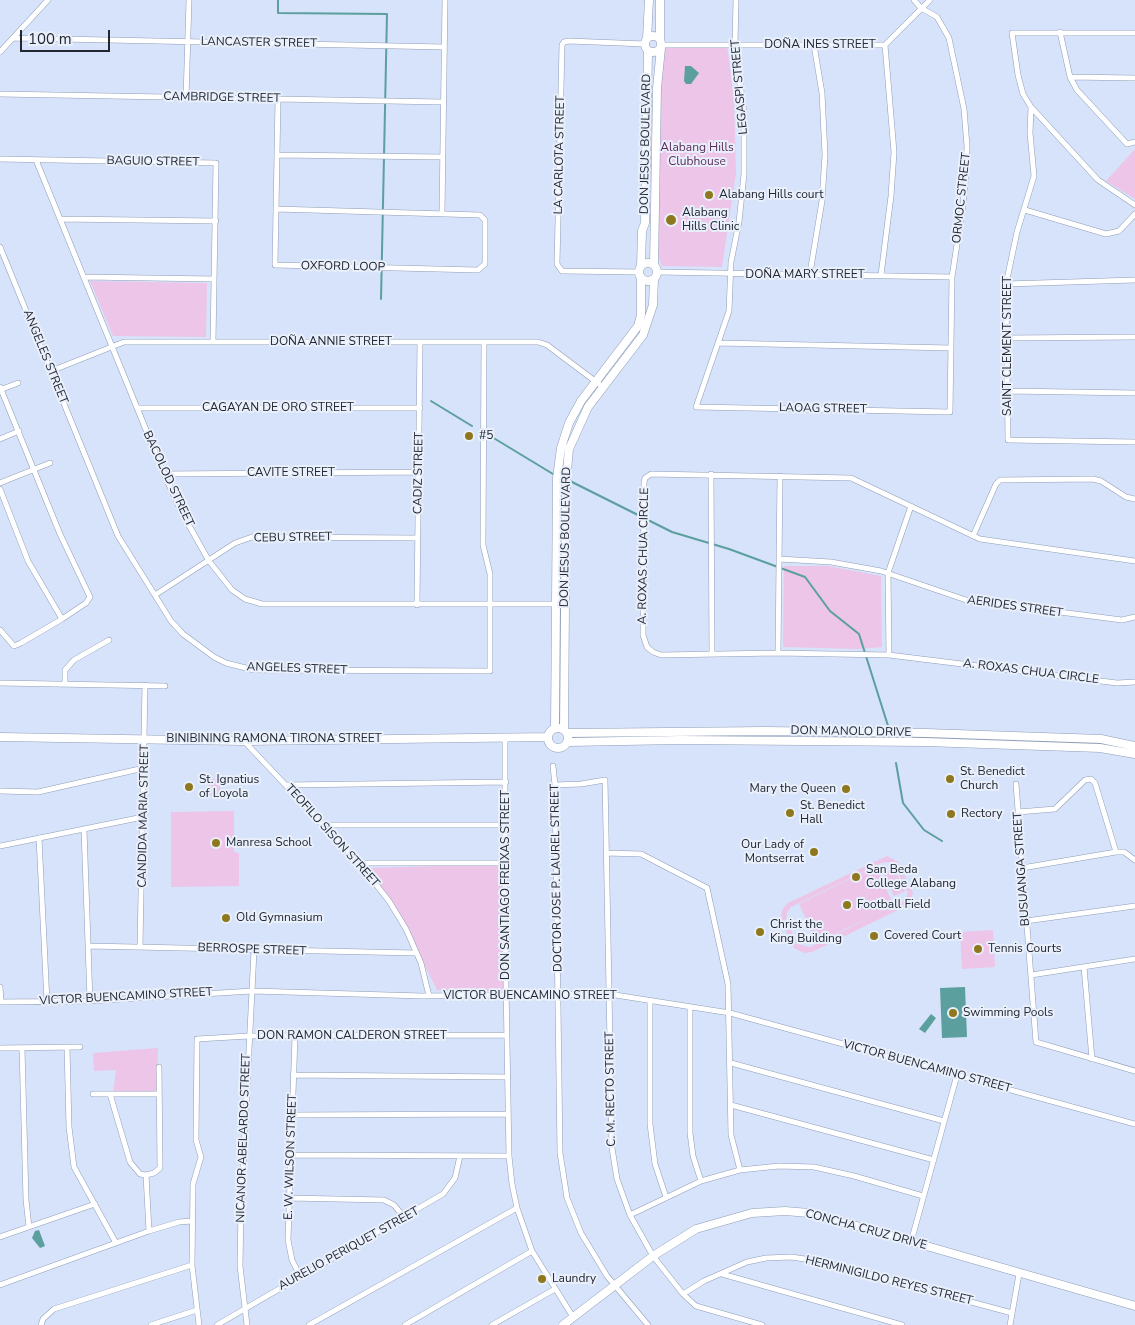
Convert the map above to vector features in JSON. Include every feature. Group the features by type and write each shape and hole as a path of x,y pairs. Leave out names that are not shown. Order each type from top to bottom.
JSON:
{"street":[{"path":"0,52 48,0"},
{"path":"186,98 189,0"},
{"path":"276,209 442,213 445,0"},
{"name":"DON JESUS BOULEVARD","path":"555,728 569,449 581,419 600,384 634,332 641,315 642,231 645,223 648,88 646,80 649,0"},
{"name":"DON JESUS BOULEVARD","path":"600,384 643,335 653,305 658,88 661,44 660,0"},
{"name":"LEGASPI STREET","path":"696,407 729,311 732,275 731,262 739,222 744,174 744,114 735,45 736,0"},
{"name":"ORMOC STREET","path":"914,0 921,8 937,17 949,38 964,109 967,146 964,206 952,277 950,412"},
{"name":"DOÑA INES STREET","path":"661,44 885,45 930,0"},
{"path":"1135,33 1012,32 1018,75 1023,94 1031,107 1098,180 1135,205"},
{"path":"1060,32 1070,77 1077,90 1132,143"},
{"path":"653,36 661,44 655,53 647,44 653,36"},
{"name":"LANCASTER STREET","path":"13,38 444,47"},
{"name":"LA CARLOTA STREET","path":"641,272 562,271 557,264 562,132 562,45 568,41 647,44"},
{"path":"810,273 822,200 824,155 822,93 814,45"},
{"path":"881,275 891,196 894,152 885,45"},
{"path":"1070,77 1135,78"},
{"path":"648,88 658,88"},
{"name":"CAMBRIDGE STREET","path":"0,94 443,102"},
{"name":"OXFORD LOOP","path":"278,99 275,265 478,270 482,268 485,264 485,220 483,216 442,213"},
{"name":"SAINT CLEMENT STREET","path":"1031,107 1030,133 1034,176 1006,284 1008,440 1135,442"},
{"path":"277,154 442,157"},
{"name":"BAGUIO STREET","path":"0,159 216,163 213,342"},
{"name":"BACOLOD STREET","path":"36,160 164,474 182,513 209,561 232,590 245,599 262,604 560,604"},
{"path":"1025,210 1106,234 1119,231 1135,214"},
{"path":"60,219 216,221"},
{"path":"645,223 654,224"},
{"name":"ANGELES STREET","path":"0,247 118,536 171,621 195,645 226,663 254,670 490,671 490,567 483,545 484,342"},
{"path":"646,264 655,272 647,281 641,272 646,264"},
{"name":"DOÑA MARY STREET","path":"655,272 732,275 810,273 952,277"},
{"path":"84,277 214,279"},
{"path":"1006,284 1135,280"},
{"path":"641,315 650,317"},
{"path":"1007,338 1135,337"},
{"name":"DOÑA ANNIE STREET","path":"51,371 124,342 542,343 600,384"},
{"name":"CADIZ STREET","path":"417,605 420,342"},
{"path":"719,343 952,348"},
{"path":"0,630 14,646 62,619 90,597 33,470 19,431 0,389 18,383"},
{"path":"1007,391 1135,393"},
{"name":"LAOAG STREET","path":"696,407 950,412"},
{"name":"CAGAYAN DE ORO STREET","path":"137,408 420,408"},
{"path":"0,439 19,431"},
{"path":"0,483 50,462"},
{"name":"CAVITE STREET","path":"164,474 418,472"},
{"name":"A. ROXAS CHUA CIRCLE","path":"1135,561 980,539 851,478 651,474 645,478 644,483 643,635 647,647 661,655 778,653 889,655 1117,683 1135,682"},
{"path":"711,474 712,654"},
{"path":"778,653 780,476"},
{"path":"973,536 996,484 1000,480 1101,481 1126,497 1135,498"},
{"path":"0,489 28,561 62,619"},
{"path":"889,655 888,573 911,506"},
{"name":"CEBU STREET","path":"154,595 235,543 252,537 417,538"},
{"name":"AERIDES STREET","path":"779,565 831,562 888,573 966,600 1122,620 1135,617"},
{"name":"DON JESUS BOULEVARD","path":"560,604 566,731"},
{"path":"65,683 66,670 74,660 109,640"},
{"path":"0,683 165,686"},
{"name":"CANDIDA MARIA STREET","path":"140,946 145,685"},
{"path":"555,728 566,731 568,742 558,748 553,747 548,737 555,728"},
{"name":"DON MANOLO DRIVE","path":"566,731 1001,735 1101,739 1132,749"},
{"path":"728,741 729,731"},
{"path":"822,732 822,740"},
{"path":"998,744 1001,735"},
{"name":"BINIBINING RAMONA TIRONA STREET","path":"0,737 244,741 548,737"},
{"name":"DON SANTIAGO FREIXAS STREET","path":"505,738 509,1156 517,1208 532,1251 573,1316"},
{"name":"DON MANOLO DRIVE","path":"568,742 822,740 1132,749"},
{"name":"TEOFILO SISON STREET","path":"244,741 359,863 395,910 416,953 430,996"},
{"name":"DOCTOR JOSE P. LAUREL STREET","path":"553,766 556,785 560,1153 567,1198 581,1233 607,1276 648,1325"},
{"path":"0,792 38,792 144,768"},
{"path":"1018,812 1055,809 1085,780 1091,779 1095,783 1116,852"},
{"name":"C. M. RECTO STREET","path":"556,785 606,780 612,1148 618,1180 630,1215 653,1256 683,1294 696,1306 762,1325"},
{"path":"286,785 506,782"},
{"name":"BUSUANGA STREET","path":"1016,784 1036,1042 1092,1059"},
{"path":"0,846 143,817"},
{"path":"323,825 506,825"},
{"path":"84,829 90,1002"},
{"path":"39,838 47,1002"},
{"path":"1022,868 1116,852 1124,852 1134,856"},
{"path":"606,853 640,854 707,888 728,984 731,1136 740,1170"},
{"path":"359,863 505,863"},
{"path":"1026,921 1135,906"},
{"name":"BERROSPE STREET","path":"88,946 416,953"},
{"name":"NICANOR ABELARDO STREET","path":"248,1325 244,1308 240,1247 254,951"},
{"path":"1031,975 1135,959"},
{"path":"1084,966 1092,1059 1135,1071"},
{"path":"0,987 0,1002"},
{"name":"VICTOR BUENCAMINO STREET","path":"0,1002 90,1002 252,991 430,996 610,994 730,1013 1135,1124"},
{"path":"650,1001 650,1124 655,1164 666,1197"},
{"path":"690,1007 690,1133 693,1156 701,1181"},
{"name":"DON RAMON CALDERON STREET","path":"192,1221 193,1184 201,1157 196,1140 197,1039 249,1036 507,1036"},
{"name":"E. W. WILSON STREET","path":"295,1036 290,1155 289,1251 300,1276"},
{"path":"67,1047 69,1127 72,1158 77,1174 116,1243"},
{"path":"0,1048 80,1047"},
{"path":"22,1048 26,1200 29,1227"},
{"path":"731,1063 944,1121"},
{"path":"110,1094 130,1162 140,1174 146,1175 160,1168 159,1067"},
{"path":"293,1075 508,1077"},
{"path":"910,1242 958,1075"},
{"path":"93,1094 159,1094"},
{"path":"731,1105 934,1160"},
{"path":"292,1115 508,1114"},
{"path":"290,1155 509,1156"},
{"name":"AURELIO PERIQUET STREET","path":"217,1325 443,1194 456,1178 460,1156"},
{"path":"630,1215 701,1181 740,1170 779,1166 814,1167 854,1176 923,1196"},
{"path":"146,1175 149,1231"},
{"path":"289,1198 384,1200 394,1205 404,1217"},
{"path":"0,1237 95,1204"},
{"path":"309,1325 517,1208"},
{"name":"CONCHA CRUZ DRIVE","path":"563,1325 653,1256 696,1229 752,1213 772,1211 808,1213 1135,1306"},
{"path":"0,1285 149,1231 179,1222 192,1221 192,1265 199,1325"},
{"path":"405,1325 532,1251"},
{"name":"HERMINIGILDO REYES STREET","path":"683,1294 747,1262 766,1258 792,1257 819,1261 1012,1313"},
{"path":"41,1325 43,1320 54,1309 192,1265"},
{"path":"721,1274 902,1325"},
{"path":"1010,1325 1020,1274"},
{"path":"492,1325 555,1289"},
{"path":"151,1325 197,1310"}],"green space":[{"name":"Alabang Hills Clubhouse","path":"664,44 727,45 734,98 736,173 722,267 662,266 658,254 658,53"},
{"path":"1135,149 1135,199 1106,181"},
{"path":"90,281 207,283 206,337 113,336"},
{"path":"784,566 828,566 881,576 882,647 858,649 783,647"},
{"path":"209,779 220,779 220,795 208,795"},
{"path":"234,811 234,852 239,853 239,886 171,887 171,812"},
{"path":"887,856 898,862 913,893 908,905 812,952 804,953 794,948 781,921 782,910 788,903","holes":["887,862 894,865 908,893 905,900 810,947 797,944 786,919 787,912 791,907 881,863"]},
{"path":"504,864 503,992 437,990 402,920 368,868"},
{"name":"Football Field","path":"876,866 894,906 817,942 799,904"},
{"path":"894,868 905,891 894,896 883,874"},
{"name":"Tennis Courts","path":"993,930 995,967 962,969 960,932"},
{"path":"158,1048 157,1093 113,1094 116,1070 94,1071 93,1053"}],"shaded area":[{"path":"685,66 691,66 699,73 691,84 686,84 684,81"},
{"name":"Swimming Pools","path":"965,987 967,1037 942,1038 940,988"},
{"path":"931,1014 936,1018 925,1033 919,1029"},
{"path":"39,1230 45,1246 40,1248 32,1238 35,1231"}],"waterway":[{"path":"278,0 278,13 387,14 381,299"},
{"path":"431,401 472,426"},
{"path":"487,434 553,474"},
{"path":"570,481 672,532 729,549 805,577 830,611 859,634 889,729"},
{"path":"896,763 903,803 924,830 942,841"}],"place":[{"name":"Alabang Hills court","path":"709,195"},
{"name":"Alabang Hills Clinic","path":"671,220"},
{"name":"#5","path":"469,436"},
{"name":"St. Benedict Church","path":"950,779"},
{"name":"St. Ignatius of Loyola","path":"189,787"},
{"name":"Mary the Queen","path":"846,789"},
{"name":"St. Benedict Hall","path":"790,813"},
{"name":"Rectory","path":"951,814"},
{"name":"Manresa School","path":"216,843"},
{"name":"Our Lady of Montserrat","path":"814,852"},
{"name":"San Beda College Alabang","path":"856,877"},
{"name":"Football Field","path":"847,905"},
{"name":"Old Gymnasium","path":"226,918"},
{"name":"Christ the King Building","path":"760,932"},
{"name":"Covered Court","path":"874,936"},
{"name":"Tennis Courts","path":"978,949"},
{"name":"Swimming Pools","path":"953,1013"},
{"name":"Laundry","path":"542,1279"}]}
